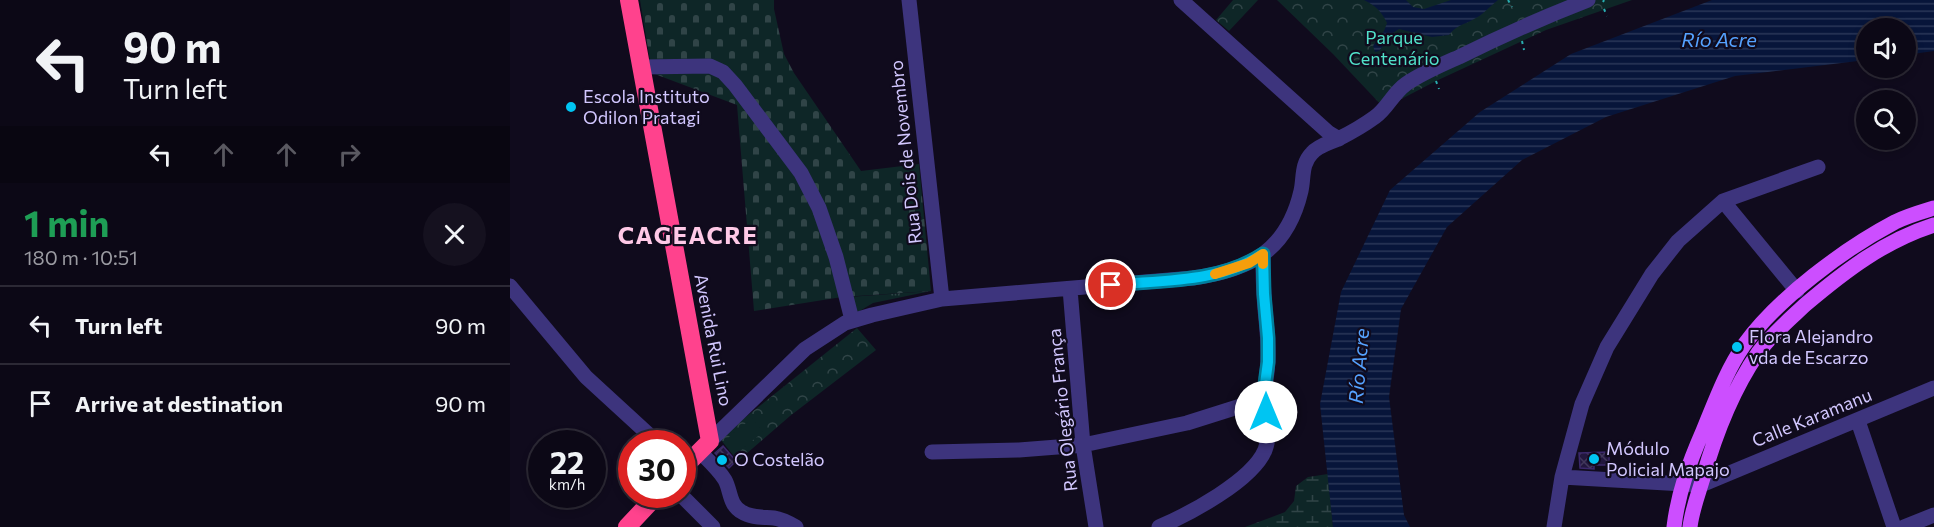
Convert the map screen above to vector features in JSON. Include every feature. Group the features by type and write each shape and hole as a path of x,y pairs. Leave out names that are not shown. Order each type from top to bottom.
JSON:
{"highway":[{"name":"Avenida Rui Lino","path":"629,0 705,446"},
{"path":"696,455 705,446"},
{"path":"627,527 645,508"}],"main road":[{"path":"1674,527 1682,485 1707,420 1732,366 1752,337 1767,319 1797,291 1857,244 1897,221 1934,208"},
{"path":"1690,527 1691,515 1711,449 1743,378 1760,351 1791,318 1858,262 1889,243 1933,229"}],"street":[{"name":"Rua Dois de Novembro","path":"909,0 942,299"},
{"path":"1181,0 1329,133 1339,139"},
{"path":"796,527 777,519 753,517 736,508 730,498 726,482 705,446 805,350 845,323 942,299 1219,274 1249,263 1280,240 1296,213 1303,184 1302,170 1306,160 1319,147 1339,139 1377,117 1404,85 1494,39 1540,19 1598,1"},
{"path":"641,68 710,66 723,72 735,85 801,173 819,208 836,257 852,320"},
{"path":"1554,527 1562,477 1582,404 1607,347 1652,274 1678,241 1723,201 1818,167"},
{"path":"1723,201 1797,291"},
{"path":"1159,527 1226,489 1254,467 1265,449 1268,425 1263,399 1268,362 1268,338 1263,254"},
{"path":"510,286 586,377 644,430"},
{"name":"Rua Olegário França","path":"1070,289 1083,445 1096,527"},
{"name":"Calle Karamanu","path":"1562,477 1701,485 1934,388"},
{"path":"932,452 1019,450 1083,445 1187,423 1263,399"},
{"path":"1858,421 1894,527"},
{"path":"694,508 713,527"},
{"path":"1904,527 1934,515"}],"path":[{"path":"1508,0 1512,7"},
{"path":"1604,9 1607,16"},
{"path":"1522,41 1524,50"},
{"path":"1436,81 1439,89"}],"green space":[{"path":"640,0 774,0 784,54 794,73 861,171 919,164 931,291 842,297 754,311 737,105 652,73"},
{"path":"1233,0 1258,0 1229,31 1216,20"},
{"name":"Parque Centenário","path":"1277,0 1632,0 1546,30 1384,108"},
{"path":"931,291 873,303 858,312 853,310 849,297"},
{"path":"857,328 876,350 790,416 738,461 721,440 732,428"},
{"path":"752,418 763,432 734,456 723,442"},
{"path":"1328,474 1333,527 1245,527 1285,512 1294,501 1296,486 1308,477"}],"water":[{"path":"1364,0 1406,0 1413,7 1424,9 1451,0 1498,0 1480,15 1457,27 1449,35 1432,37 1399,29 1379,51 1375,52 1373,46 1387,23 1378,9"},
{"name":"Río Acre","path":"1712,0 1934,0 1934,51 1916,53 1916,18 1856,18 1856,61 1735,76 1606,117 1522,160 1447,227 1401,309 1389,397 1404,515 1410,527 1333,527 1320,404 1341,292 1390,190 1480,112 1571,54"}],"building":[{"path":"723,446 736,461 729,468 715,453"},
{"name":"Módulo Policial Mapajo","path":"1609,452 1609,465 1594,465 1594,469 1580,468 1579,453"}],"slow traffic":[{"path":"1215,274 1249,263 1263,254 1263,264"}],"place":[{"name":"Escola Instituto Odilon Pratagi","path":"571,107"},
{"name":"Flora Alejandro vda de Escarzo","path":"1737,347"},
{"name":"Módulo Policial Mapajo","path":"1594,459"},
{"name":"O Costelão","path":"722,460"}],"district":[{"name":"CAGEACRE","path":"688,236"}],"route":[{"path":"1111,285 1219,274 1249,263 1263,254 1268,338 1268,362 1263,399 1266,412"}]}
